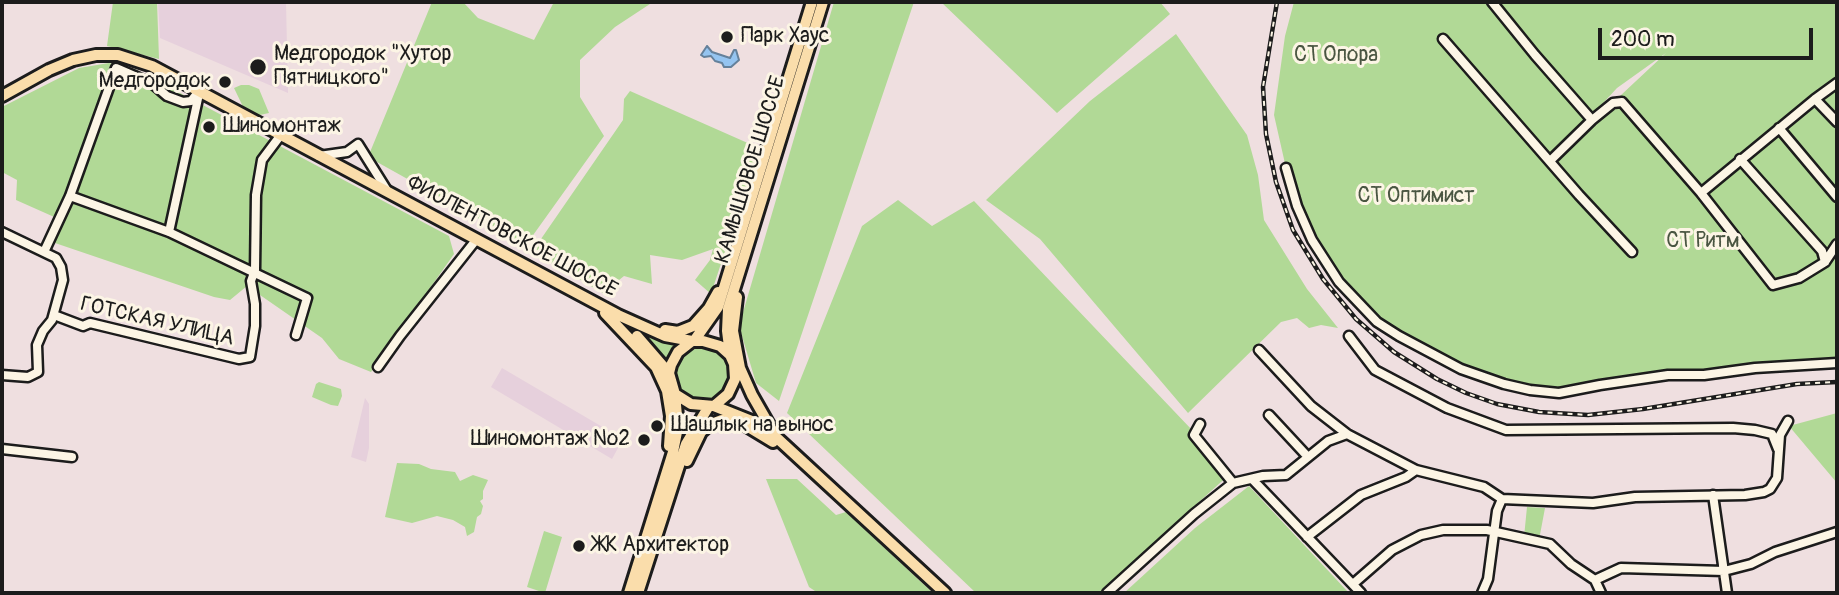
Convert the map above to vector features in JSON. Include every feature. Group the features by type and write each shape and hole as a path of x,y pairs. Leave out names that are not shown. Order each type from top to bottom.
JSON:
{"main road":[{"name":"КАМЫШОВОЕ ШОССЕ","path":"726,281 812,2"},
{"name":"КАМЫШОВОЕ ШОССЕ","path":"730,355 728,309 823,2"},
{"name":"ФИОЛЕНТОВСКОЕ ШОССЕ","path":"2,96 49,70 96,55 118,55 145,63 596,304 665,336 693,341"},
{"path":"744,257 733,331 740,368 751,395 775,435"},
{"path":"629,320 664,330 686,330 709,308 726,281"},
{"path":"629,593 673,452 678,427 675,394 669,373 678,352 693,341 718,307 726,281"},
{"path":"596,304 656,367 667,391 671,416 668,448 660,479 662,489"},
{"name":"ФИОЛЕНТОВСКОЕ ШОССЕ","path":"618,315 669,373"},
{"path":"638,593 687,444 711,406 732,387 735,373 730,355 711,342 693,341"},
{"path":"735,373 764,426"},
{"path":"675,394 691,404 711,406 764,426 945,593"},
{"path":"667,505 695,442 709,425 722,421 740,422 796,455"}],"street":[{"path":"1492,2 1592,120"},
{"path":"1443,39 1632,252"},
{"path":"2,233 44,252 70,196 117,68 183,102 191,101 200,91"},
{"path":"1700,194 1837,83"},
{"path":"169,232 200,91"},
{"path":"1815,99 1837,122"},
{"path":"1550,161 1592,120 1619,101 1700,194 1773,285 1799,278 1825,262 1837,244"},
{"path":"1779,128 1837,197"},
{"name":"ГОТСКАЯ УЛИЦА","path":"54,315 83,326 90,323 239,359 250,357 255,326 251,281 254,272 256,195 262,160 280,135"},
{"name":"ФИОЛЕНТОВСКОЕ ШОССЕ","path":"319,156 346,152 358,144 388,193"},
{"path":"1740,159 1822,251 1825,262"},
{"path":"1286,168 1297,206 1312,240 1339,282 1377,321 1399,336 1461,369 1504,384 1559,393 1600,384 1668,375 1704,375 1755,368 1837,363"},
{"path":"70,196 169,232 307,298 296,335"},
{"path":"379,367 400,336 476,240"},
{"name":"ГОТСКАЯ УЛИЦА","path":"2,376 28,377 38,372 37,345 54,315 63,280 56,258 44,252"},
{"path":"1349,337 1375,370 1447,408 1506,430 1733,428 1772,435 1778,450"},
{"path":"1259,350 1311,406 1347,434 1416,470 1484,487 1503,499 1594,503 1648,497 1758,494 1770,489 1777,478 1780,435 1788,421"},
{"path":"1269,415 1308,457"},
{"path":"1199,424 1194,435 1233,483"},
{"path":"1107,593 1194,514 1233,483 1263,476 1286,475 1328,441 1347,434"},
{"path":"2,449 72,457"},
{"path":"1307,537 1361,495 1416,470"},
{"path":"1253,480 1361,593"},
{"path":"1713,495 1727,593"},
{"path":"1482,593 1488,579 1497,511 1503,499"},
{"path":"1353,584 1392,550 1421,535 1443,530 1493,532 1550,544 1571,564 1595,580 1601,593"},
{"path":"1595,580 1621,568 1724,571 1751,564 1775,552 1837,532"}],"shaded area":[{"name":"Медгородок \"Хутор Пятницкого\"","path":"158,2 286,2 288,93 160,38"},
{"path":"502,368 623,439 612,459 491,387"},
{"path":"365,398 369,404 369,448 366,462 351,457"}],"green space":[{"path":"113,2 157,2 159,59 107,46"},
{"path":"432,2 463,2 478,18 534,40 554,2 653,2 615,27 580,60 580,97 604,136 526,245 368,157"},
{"path":"834,2 914,2 779,401 756,383 739,326"},
{"path":"941,2 1160,2 1170,14 1057,113"},
{"path":"1294,2 1837,2 1837,360 1559,393 1504,384 1412,342 1377,322 1339,282 1312,240 1286,168 1274,115 1285,36","holes":["1666,53 1559,153 1617,88"]},
{"path":"1176,34 1247,135 1258,175 1264,220 1307,289 1338,328 1321,325 1309,328 1297,318 1281,322 1188,413 1040,239 986,200 1090,101"},
{"path":"109,63 135,69 449,236 454,254 371,372 339,359 322,338 247,286 230,300 214,297 55,243 61,220 16,200 17,180 2,172 2,107 79,68"},
{"path":"241,85 259,89 269,113 247,115 234,88"},
{"path":"630,91 759,148 711,294 695,280 710,260 713,249 682,260 650,255 652,284 624,276 603,293 532,252 623,120 624,99"},
{"path":"898,200 932,226 974,201 1232,472 1099,593 976,593 787,413 862,226"},
{"path":"632,326 684,342 667,364"},
{"path":"702,348 712,350 720,356 726,364 726,384 720,392 712,398 702,400 692,398 684,392 678,384 676,374 678,364 684,356 692,350"},
{"path":"319,382 341,389 342,396 338,406 312,397"},
{"path":"1837,413 1837,483 1789,426"},
{"path":"397,463 419,464 431,469 455,472 460,481 473,475 488,480 480,501 483,506 474,532 467,536 465,527 453,520 437,516 412,523 385,517"},
{"path":"766,479 797,479 836,515 846,512 933,593 818,593 809,587"},
{"path":"1249,486 1349,593 1124,593 1195,528"},
{"path":"1527,507 1545,508 1539,540 1524,537"},
{"path":"544,531 562,537 545,593 527,587"}],"water":[{"path":"707,46 712,52 730,58 736,50 739,60 731,67 724,67 711,56 701,55"}],"railway":[{"path":"1277,2 1263,87 1266,134 1276,182 1293,230 1323,279 1356,319 1394,352 1437,379 1466,393 1497,404 1539,412 1588,415 1643,409 1797,384 1837,382"}],"place":[{"name":"Парк Хаус","path":"727,37"},
{"name":"Медгородок \"Хутор Пятницкого\"","path":"258,67"},
{"name":"Медгородок","path":"225,82"},
{"name":"Шиномонтаж","path":"209,127"},
{"name":"Шашлык на вынос","path":"657,426"},
{"name":"Шиномонтаж №2","path":"644,440"},
{"name":"ЖК Архитектор","path":"579,546"}],"park label":[{"name":"СТ Опора","path":"1336,56"},
{"name":"СТ Оптимист","path":"1416,197"},
{"name":"СТ Ритм","path":"1703,242"}]}
